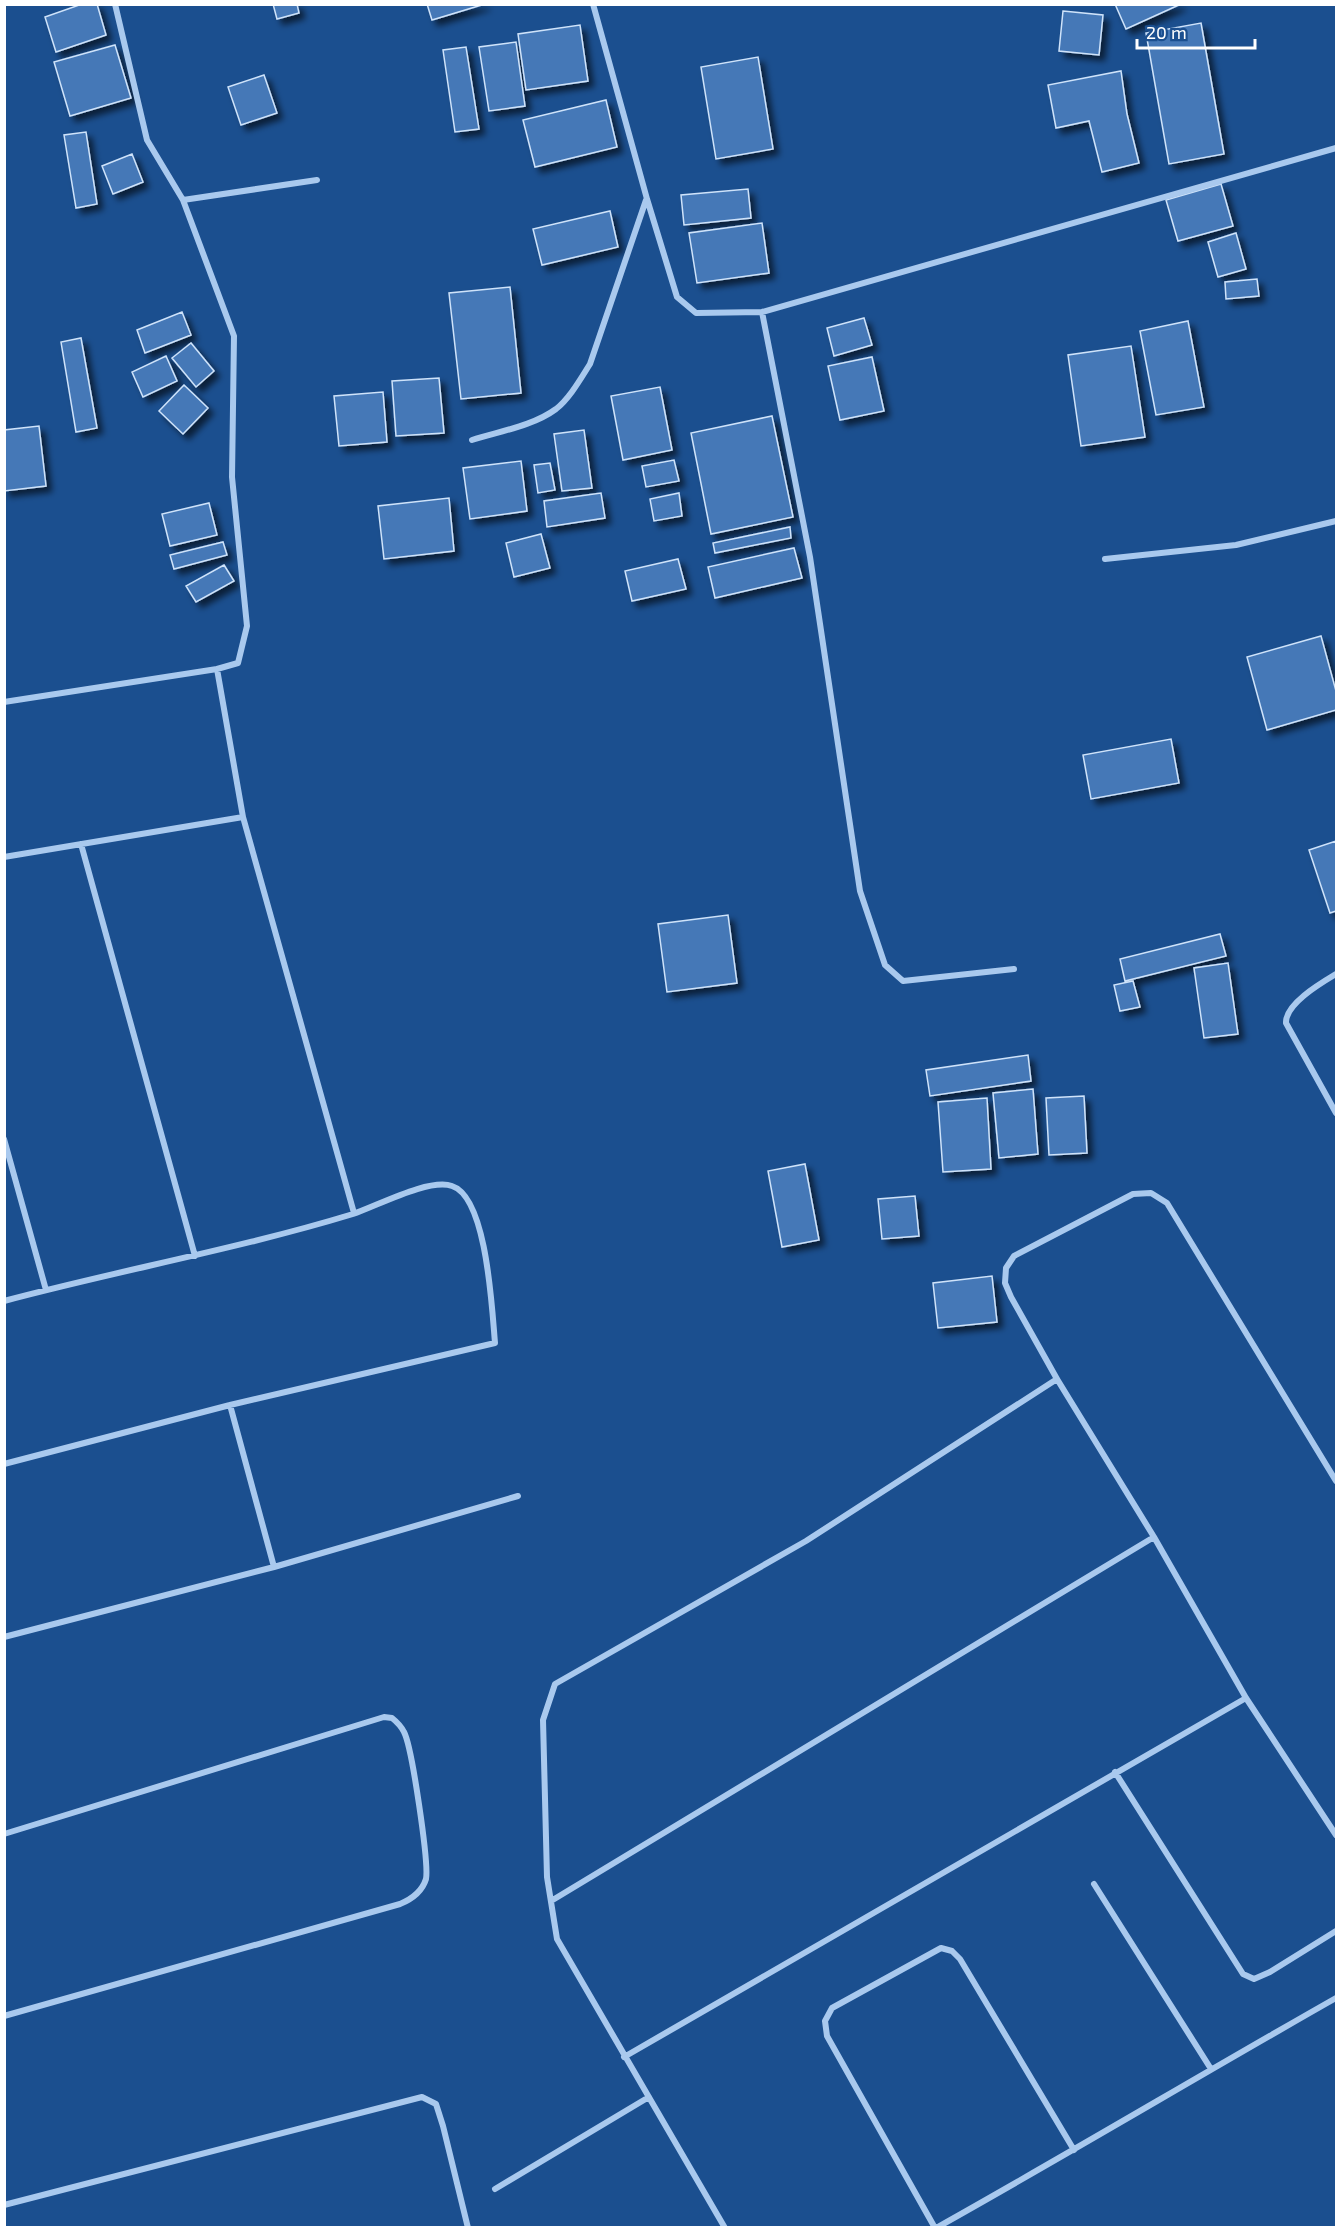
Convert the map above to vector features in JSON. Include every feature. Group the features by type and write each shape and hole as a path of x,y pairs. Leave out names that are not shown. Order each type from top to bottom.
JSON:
{"street":[{"path":"4,702 217,669 238,663 248,626 232,477 234,336 183,200 147,140 115,4"},
{"path":"593,4 647,199 677,297 696,313 762,312 1336,148"},
{"path":"183,200 317,180"},
{"path":"472,440 537,420 558,408 575,387 590,364 647,199"},
{"path":"762,312 810,557 860,891 885,965 903,981 1014,969"},
{"path":"1105,559 1236,545 1336,522"},
{"path":"217,669 243,817 354,1213"},
{"path":"4,857 243,817"},
{"path":"81,844 195,1256"},
{"path":"1336,974 1319,984 1290,1009 1286,1017 1286,1023 1336,1113"},
{"path":"4,1139 46,1290"},
{"path":"4,1301 195,1256 354,1213 429,1185 453,1186 468,1199 484,1243 495,1343 230,1405 4,1464"},
{"path":"1336,1481 1167,1203 1151,1193 1133,1194 1014,1256 1006,1268 1005,1283 1011,1298 1057,1379 1154,1537 1246,1698 1336,1835"},
{"path":"725,2228 556,1939 547,1877 543,1720 555,1684 806,1541 1057,1379"},
{"path":"230,1405 274,1568"},
{"path":"4,1637 274,1568 518,1496"},
{"path":"551,1901 1154,1537"},
{"path":"624,2057 1246,1698"},
{"path":"4,1834 384,1717 392,1718 405,1733 410,1749 426,1877 419,1892 400,1904 4,2016"},
{"path":"1115,1772 1243,1974 1254,1978 1270,1972 1336,1931"},
{"path":"1094,1884 1211,2069"},
{"path":"1074,2150 960,1959 952,1951 942,1948 832,2008 825,2021 827,2036 935,2228 1074,2150 1336,1998"},
{"path":"4,2205 422,2097 436,2104 444,2126 468,2228"},
{"path":"495,2189 649,2097"}],"building":[{"path":"82,4 97,4 106,35 56,52 45,17"},
{"path":"273,4 297,4 299,13 277,19"},
{"path":"427,4 485,4 432,20"},
{"path":"1115,4 1181,4 1126,29"},
{"path":"1063,11 1103,15 1099,55 1059,51"},
{"path":"1201,23 1224,154 1169,164 1146,33"},
{"path":"580,25 588,81 526,90 518,34"},
{"path":"516,42 525,106 489,111 479,47"},
{"path":"115,45 131,98 70,116 54,62"},
{"path":"466,47 479,129 455,132 443,50"},
{"path":"758,57 773,149 716,159 701,67"},
{"path":"1121,71 1127,114 1139,163 1102,172 1089,121 1056,128 1048,85"},
{"path":"264,75 277,113 241,125 228,87"},
{"path":"606,100 617,147 535,167 523,120"},
{"path":"86,132 97,204 76,208 64,135"},
{"path":"132,154 143,182 113,194 102,166"},
{"path":"1221,184 1233,226 1178,241 1166,200"},
{"path":"748,189 751,218 684,225 681,195"},
{"path":"610,211 618,247 542,265 533,229"},
{"path":"762,223 769,273 697,283 689,233"},
{"path":"1236,233 1246,269 1218,277 1208,242"},
{"path":"1257,279 1259,296 1226,299 1225,282"},
{"path":"510,287 521,393 461,399 449,293"},
{"path":"182,312 191,335 145,353 137,330"},
{"path":"864,318 872,345 834,356 827,328"},
{"path":"1188,321 1204,407 1156,415 1140,331"},
{"path":"81,338 97,428 76,432 61,342"},
{"path":"191,343 214,371 196,387 172,358"},
{"path":"1131,346 1145,437 1081,446 1068,355"},
{"path":"166,356 177,381 143,397 132,372"},
{"path":"872,357 884,411 840,420 828,366"},
{"path":"439,378 444,433 396,436 392,381"},
{"path":"184,385 208,408 183,434 159,411"},
{"path":"660,387 672,450 623,460 611,396"},
{"path":"383,392 387,442 339,446 334,396"},
{"path":"772,416 793,517 711,534 691,433"},
{"path":"39,426 46,486 4,491 4,430"},
{"path":"584,430 592,488 562,491 554,434"},
{"path":"674,460 679,481 646,487 642,466"},
{"path":"521,461 527,511 470,519 463,468"},
{"path":"550,463 555,490 538,493 534,465"},
{"path":"601,493 605,518 547,527 544,501"},
{"path":"679,493 682,516 654,521 650,499"},
{"path":"449,498 454,551 384,559 378,506"},
{"path":"209,503 217,535 170,546 162,514"},
{"path":"790,527 791,538 715,553 713,543"},
{"path":"541,534 550,568 514,577 506,543"},
{"path":"223,542 227,555 174,569 170,555"},
{"path":"794,548 802,578 715,598 708,567"},
{"path":"678,559 686,589 632,601 625,571"},
{"path":"224,565 234,581 196,602 186,586"},
{"path":"1321,636 1336,691 1336,710 1267,730 1247,657"},
{"path":"1171,739 1179,783 1091,799 1083,755"},
{"path":"1336,841 1336,911 1330,913 1309,850"},
{"path":"728,915 737,983 667,992 658,924"},
{"path":"1220,934 1226,956 1125,981 1120,959"},
{"path":"1228,963 1238,1034 1204,1038 1194,968"},
{"path":"1133,981 1140,1007 1120,1011 1114,985"},
{"path":"1028,1055 1031,1081 930,1096 926,1070"},
{"path":"1033,1089 1038,1154 999,1158 993,1093"},
{"path":"1084,1096 1087,1153 1049,1155 1046,1098"},
{"path":"987,1098 991,1169 943,1172 938,1102"},
{"path":"805,1164 819,1240 782,1247 768,1171"},
{"path":"915,1196 919,1236 882,1239 878,1199"},
{"path":"992,1276 997,1322 938,1328 933,1283"}]}
